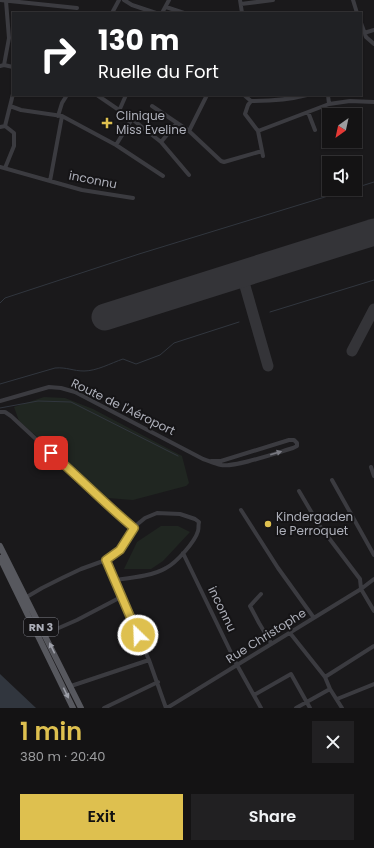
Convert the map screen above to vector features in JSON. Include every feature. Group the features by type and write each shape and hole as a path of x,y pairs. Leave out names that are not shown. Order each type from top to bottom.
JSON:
{"main road":[{"name":"RN 3","path":"0,546 55,671 73,708"},
{"name":"RN 3","path":"0,558 45,634 82,708"},
{"path":"55,671 62,668"}],"street":[{"path":"0,0 77,8"},
{"path":"112,12 118,0"},
{"path":"124,0 145,11 150,12"},
{"path":"163,12 169,0"},
{"path":"242,12 240,2 273,0"},
{"path":"353,0 357,12"},
{"path":"6,1 9,38 2,65 12,67"},
{"path":"166,6 181,12"},
{"path":"374,30 364,36 374,44"},
{"path":"5,168 14,146 14,133 2,126 12,96"},
{"name":"inconnu","path":"50,181 62,103 66,96"},
{"path":"98,96 132,119 161,142 189,175"},
{"path":"119,111 126,96"},
{"path":"188,131 206,96"},
{"path":"245,96 251,101 303,96"},
{"path":"328,96 329,104"},
{"path":"152,106 188,131 224,162 263,154 258,131 245,114 251,101"},
{"path":"258,131 329,104 350,101 374,102"},
{"path":"10,106 21,110 60,116 116,145 163,176"},
{"path":"308,112 315,130"},
{"path":"116,145 132,119"},
{"path":"161,142 177,123"},
{"name":"inconnu","path":"0,167 90,191 133,198"},
{"name":"Route de l'Aéroport","path":"0,401 49,387 61,388 75,392 203,459 220,465 228,465 294,448 297,446 297,441 292,439 221,461 211,461"},
{"path":"0,412 5,412 11,416 134,528"},
{"path":"371,467 374,476"},
{"path":"332,480 374,555"},
{"path":"299,492 319,525 360,579 361,588 374,611"},
{"path":"241,510 278,568 314,618"},
{"path":"24,599 62,578 106,560 120,550 134,528 145,518 157,513 180,514 195,519 199,522 198,532 192,542 183,553 166,568 149,574 115,580"},
{"name":"inconnu","path":"183,553 237,665 261,708"},
{"path":"106,560 158,682 166,708"},
{"name":"Rue Christophe","path":"166,708 271,643 290,633 374,579"},
{"path":"261,594 251,604 251,608 271,643"},
{"path":"45,634 77,620 121,597"},
{"path":"290,633 325,677 330,689 342,708"},
{"path":"325,677 374,646"},
{"path":"70,686 149,660"},
{"path":"254,695 291,674 310,708"},
{"path":"104,708 158,682"},
{"path":"337,699 374,684"},
{"path":"296,708 330,689"}],"shaded area":[{"path":"44,397 65,398 93,409 182,456 189,483 186,486 133,500 108,498 19,421 14,407"},
{"path":"161,526 178,526 190,532 163,561 151,569 124,569 137,542"},
{"path":"0,674 36,708 0,708"}],"waterway":[{"path":"362,186 374,182"},
{"path":"0,303 5,298 139,254 328,196"},
{"path":"270,312 374,280"},
{"path":"0,384 55,368 89,371 123,359 136,364 160,355 174,343 239,322"},
{"path":"0,408 38,401 71,402 178,456"}],"taxiway":[{"path":"245,286 246,277 254,270"},
{"path":"229,278 240,280 245,286 268,366"},
{"path":"352,351 374,309"}],"runway":[{"path":"105,317 374,232"}],"place":[{"name":"Clinique Miss Eveline","path":"107,123"},
{"name":"Kindergaden le Perroquet","path":"268,524"}],"route":[{"path":"51,453 134,528 120,550 106,560 138,635"}]}
